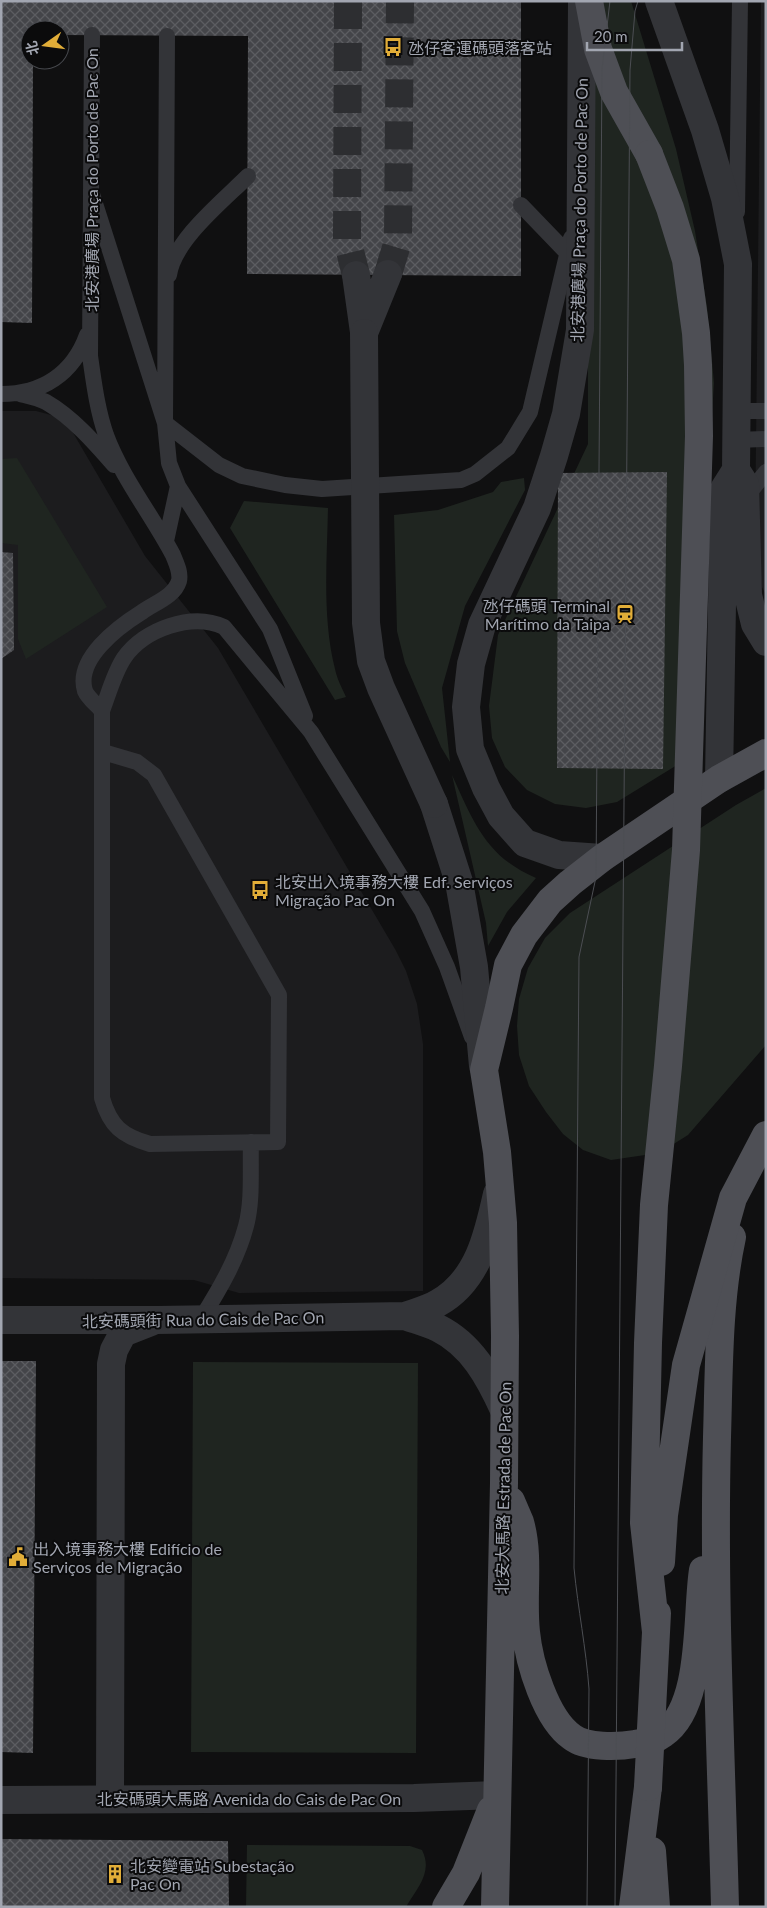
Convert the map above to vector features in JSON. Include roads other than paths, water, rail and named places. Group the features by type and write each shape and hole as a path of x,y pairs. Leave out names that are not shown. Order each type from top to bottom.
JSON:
{"main road":[{"path":"589,1 598,49 614,92 649,154 670,208 686,260 696,333 699,392 686,850 654,1205 648,1343 644,1523 656,1632"},
{"path":"484,1070 508,964 524,935 550,901 602,858 719,779 766,753"},
{"name":"北安大馬路 Estrada de Pac On","path":"484,1070 497,1152 503,1232 504,1483 495,1907"},
{"path":"725,1907 715,1509 718,1378 724,1289 729,1251 739,1202 751,1159 766,1125"},
{"path":"633,1907 648,1787 664,1515 686,1365 734,1198 766,1135"},
{"path":"504,1483 520,1523 524,1548 526,1631 529,1653 540,1687 551,1714 572,1738 598,1746 622,1746 646,1742 664,1734 678,1720 688,1698 694,1670 700,1589 715,1509"},
{"path":"648,1787 656,1907"},
{"path":"446,1907 466,1873 497,1795"}],"street":[{"name":"北安港廣場 Praça do Porto de Pac On","path":"582,1 581,194 574,260 580,330 566,414 537,508 482,624 471,664 466,707 470,749 501,816 519,837 525,843 559,855 602,858"},
{"path":"659,1 705,130 726,198 738,264 736,470 724,490 719,779"},
{"path":"364,333 388,274"},
{"path":"356,275 364,333 366,623 371,661 381,688 434,804 459,882 474,967 484,1070"},
{"path":"736,470 745,484 748,595 755,624 766,642"},
{"name":"北安碼頭街 Rua do Cais de Pac On","path":"1,1320 201,1320 405,1316 436,1304 451,1295 474,1268 483,1249 500,1184"},
{"name":"北安碼頭街 Rua do Cais de Pac On","path":"405,1316 437,1328 453,1337 473,1356 490,1379 504,1410"},
{"path":"110,1798 111,1364 114,1350 123,1333 157,1320"},
{"name":"北安碼頭大馬路 Avenida do Cais de Pac On","path":"1,1800 404,1798 497,1795"}],"lane":[{"path":"738,264 737,162 740,1"},
{"name":"北安港廣場 Praça do Porto de Pac On","path":"92,35 90,356 98,408 107,436 127,479"},
{"path":"166,36 165,424 169,464 178,486 270,629 311,732"},
{"path":"165,299 170,269 183,241 248,176"},
{"path":"91,191 165,424 220,465 242,476 285,485 322,489 461,480 475,474 508,448 530,412 574,260 521,205"},
{"path":"20,394 44,385 65,371 81,350 90,325"},
{"path":"1,394 20,394 45,402 66,417 93,441 127,479 166,541 178,569 179,579 173,592 140,613 108,639 92,655 85,667 83,681 86,693 102,711"},
{"path":"736,411 766,412"},
{"path":"736,440 766,439"},
{"path":"746,497 766,472"},
{"path":"166,541 178,486"},
{"path":"103,752 137,762 154,775 279,995 278,1142 150,1144 132,1139 118,1129 107,1115 102,1098 102,711 119,668 125,657 135,646 165,628 201,621 216,623 232,634 311,732 422,911 447,967 484,1070"},
{"path":"201,1320 225,1279 246,1226 249,1204 251,1142"}],"tunnel":[{"path":"348,1 347,239 356,275"},
{"path":"388,274 398,241 400,1"}],"tram line":[{"path":"587,1907 589,1689 574,1568 579,957 596,877 602,69 610,1"},
{"path":"615,1907 630,70 635,11 638,1"}],"place":[{"name":"氹仔客運碼頭落客站","path":"393,47"},
{"name":"氹仔碼頭 Terminal Marítimo da Taipa","path":"625,614"},
{"name":"北安出入境事務大樓 Edf. Serviços Migração Pac On","path":"260,890"},
{"name":"出入境事務大樓 Edifício de Serviços de Migração","path":"18,1557"},
{"name":"北安變電站 Subestação Pac On","path":"115,1874"}]}
